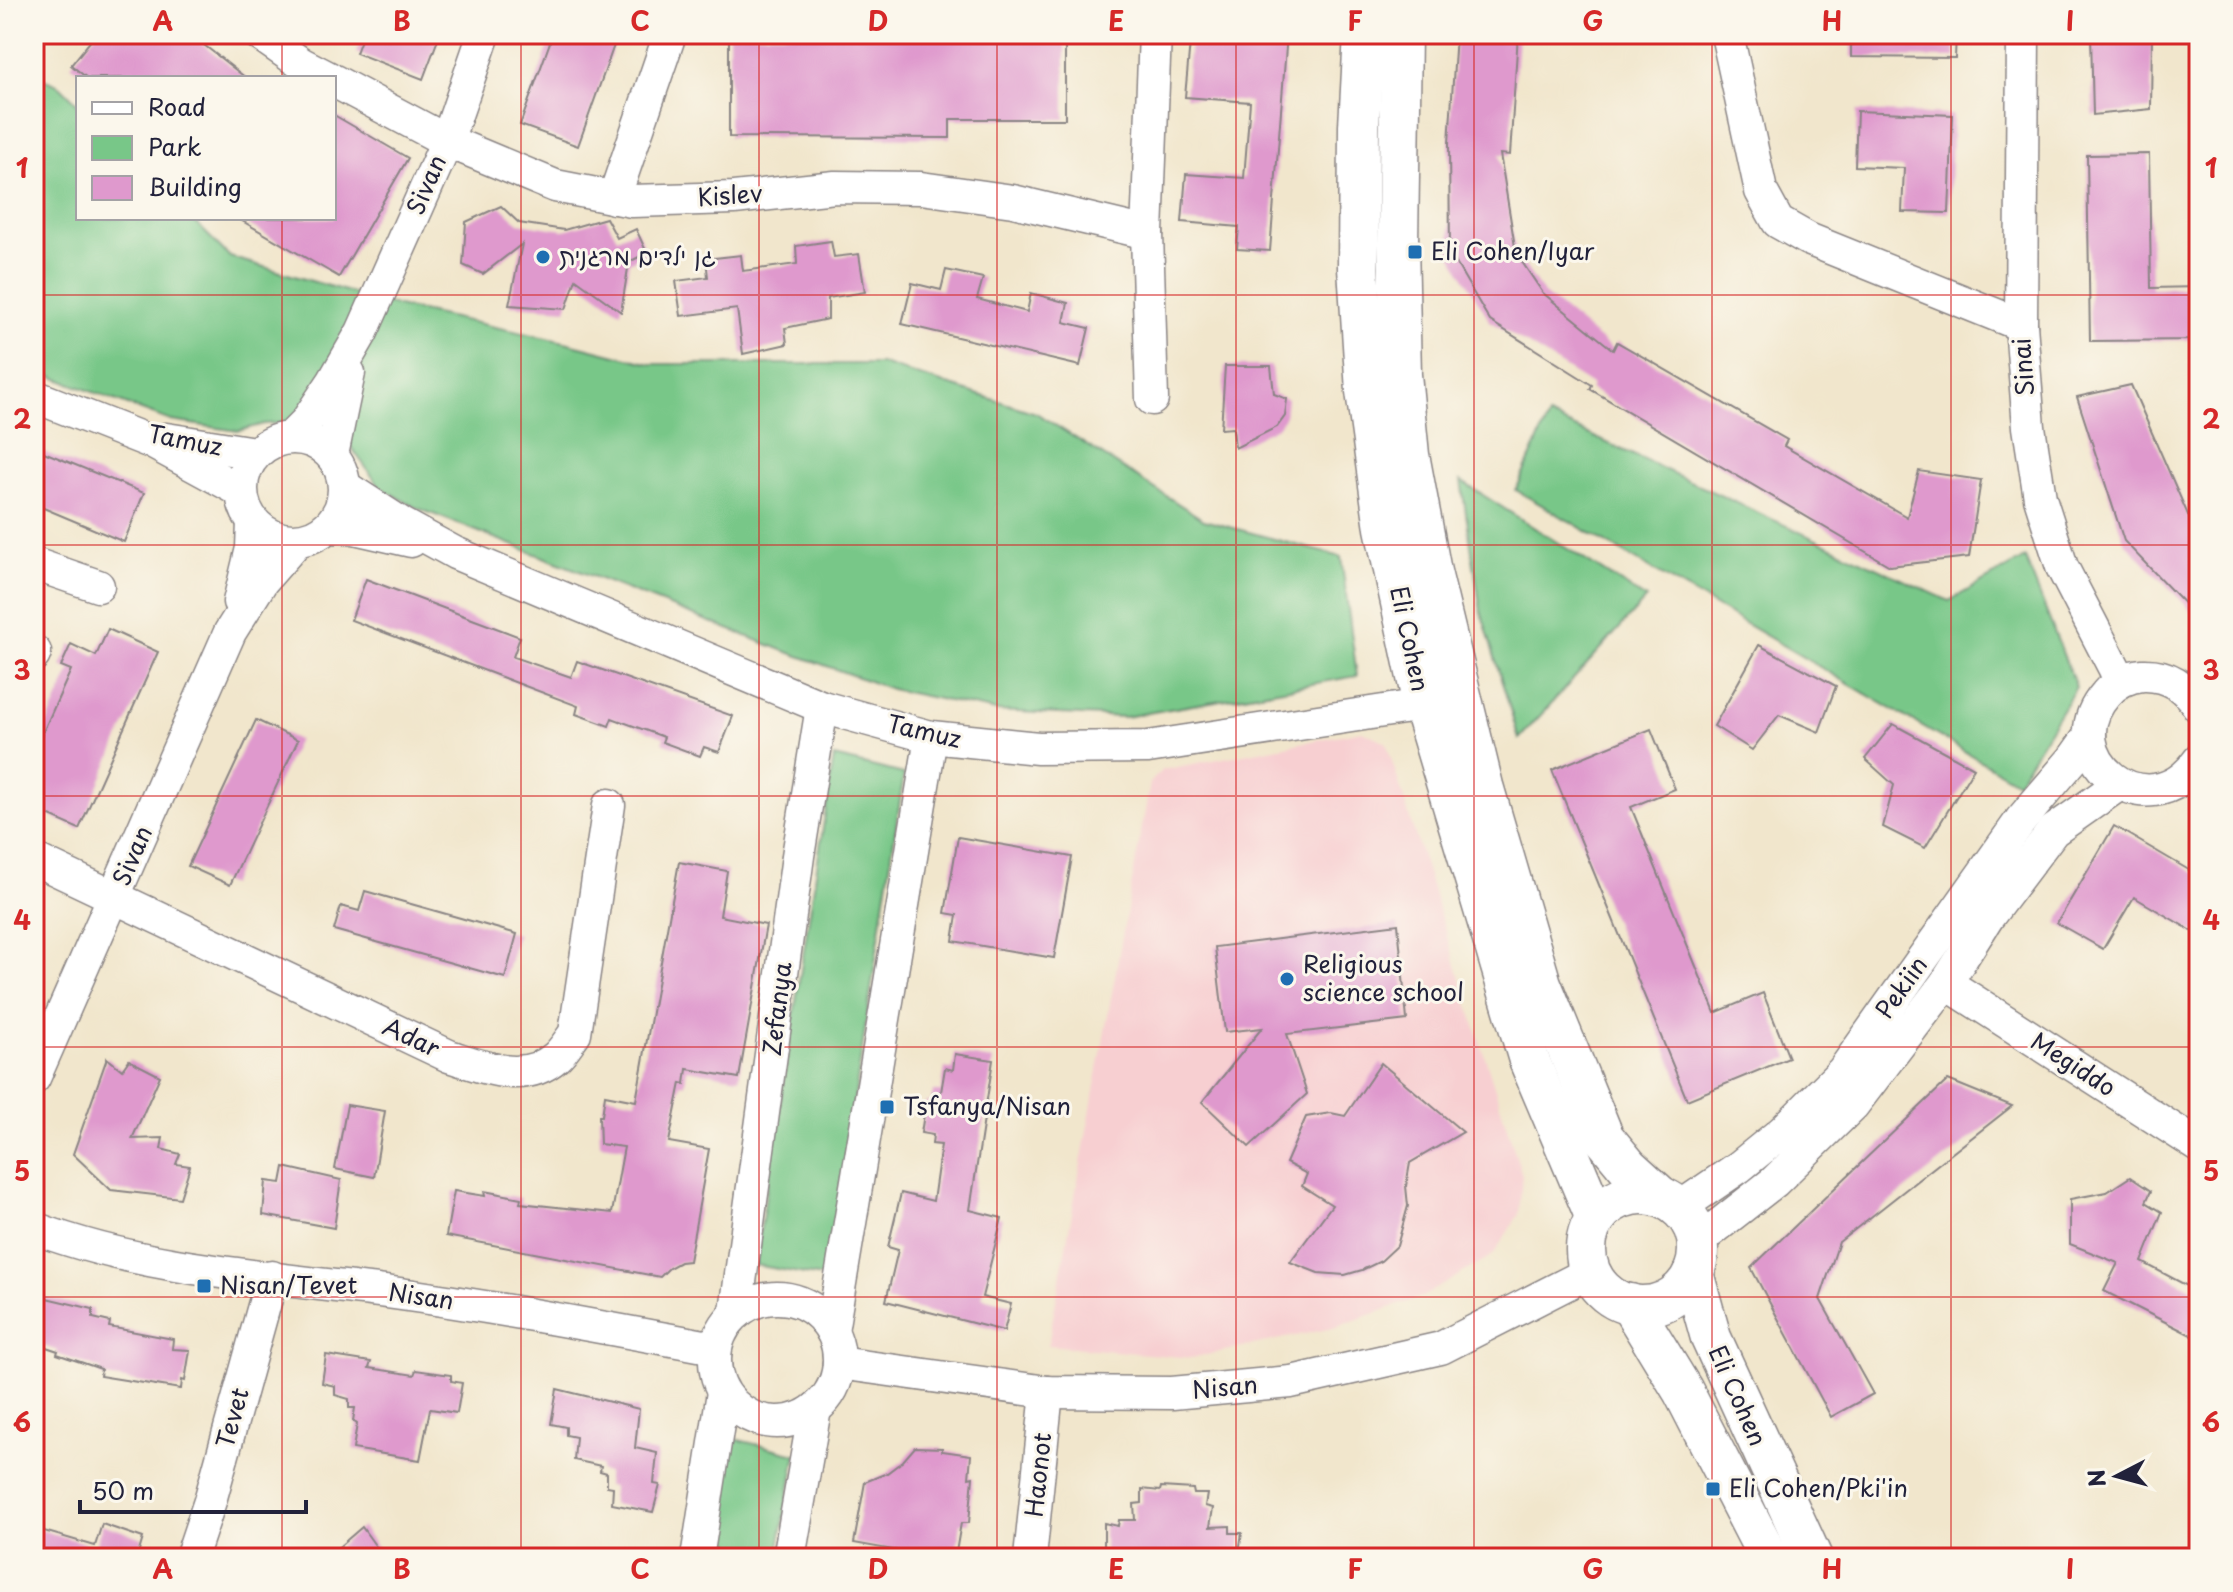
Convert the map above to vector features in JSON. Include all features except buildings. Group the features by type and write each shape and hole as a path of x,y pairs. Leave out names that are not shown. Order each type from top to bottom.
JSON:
{"street":[{"path":"259,34 325,76"},
{"name":"Sivan","path":"291,437 318,405 362,332 447,141 484,34"},
{"path":"614,198 670,34"},
{"path":"1152,399 1147,233 1155,34"},
{"name":"Eli Cohen","path":"1364,34 1359,126 1358,268 1366,391 1385,528 1423,705 1529,1060 1596,1218"},
{"name":"Eli Cohen","path":"1401,34 1398,243 1401,375 1409,455 1452,663 1483,786 1541,984 1604,1138 1628,1167 1670,1202"},
{"path":"1727,34 1761,191 1778,222 1808,239 2021,325"},
{"name":"Sinai","path":"2023,34 2021,325 2029,427 2040,498 2062,567 2121,681"},
{"name":"Kislev","path":"336,82 447,141 555,186 614,198 632,201 734,198 835,187 921,188 1013,201 1147,233"},
{"name":"Sivan","path":"332,455 343,398 362,332"},
{"name":"Tamuz","path":"34,396 116,427 187,460 241,491"},
{"name":"Tamuz","path":"116,427 182,442 255,453"},
{"path":"291,437 320,445 332,455 341,470 345,487 343,502 328,527 319,534 297,541 273,537 253,522 241,491 247,465 255,453 266,445 291,437"},
{"name":"Tamuz","path":"345,487 402,524 455,553 822,707 931,737 1038,748 1148,747 1423,705"},
{"name":"Sivan","path":"34,1078 230,632 248,570 253,522"},
{"name":"Tamuz","path":"328,527 378,533 455,553"},
{"name":"Sivan","path":"230,632 262,581 297,541"},
{"path":"34,564 98,586"},
{"path":"2121,681 2139,675 2158,676 2175,682 2190,693 2199,707"},
{"name":"Pekiin","path":"1670,1202 1739,1167 1782,1132 1843,1071 2021,820 2090,735 2098,703 2121,681"},
{"name":"Zefanya","path":"736,1311 765,1116 798,856 822,707"},
{"path":"2090,735 2092,750 2109,776 2139,791 2174,785 2188,775 2199,760"},
{"path":"832,1331 931,737"},
{"name":"Pekiin","path":"1695,1258 1853,1105 1946,983 1988,917 2053,831 2122,785"},
{"name":"Adar","path":"34,859 449,1056 490,1069 523,1074 555,1058 575,1033 609,805"},
{"name":"Megiddo","path":"1946,983 2199,1146"},
{"path":"1642,1193 1670,1202 1694,1229 1695,1258 1682,1289 1667,1300 1649,1305 1630,1304 1613,1298 1590,1272 1586,1254 1588,1235 1596,1218 1608,1205 1624,1196 1642,1193"},
{"name":"Nisan","path":"34,1228 79,1245 182,1265 478,1305 715,1348"},
{"name":"Eli Cohen","path":"1695,1258 1711,1338 1812,1558"},
{"name":"Nisan","path":"839,1363 1047,1392 1172,1393 1291,1382 1441,1348 1590,1272"},
{"name":"Tevet","path":"191,1558 210,1501 272,1277"},
{"path":"781,1297 811,1307 823,1317 832,1331 838,1347 836,1380 827,1397 797,1420 776,1423 755,1419 737,1408 723,1392 715,1371 715,1348 736,1311 765,1298 781,1297"},
{"name":"Eli Cohen","path":"1630,1304 1683,1391 1769,1558"},
{"path":"697,1558 723,1392"},
{"name":"Haonot","path":"1030,1558 1047,1392"},
{"path":"789,1558 815,1409"}],"shaded area":[{"name":"Religious science school","path":"1362,731 1386,742 1522,1175 1519,1214 1493,1255 1424,1296 1333,1328 1192,1358 1048,1345 1150,783 1162,770"}],"green space":[{"path":"34,75 60,86 76,102 76,220 193,220 230,257 393,305 651,364 882,364 1036,413 1204,520 1341,557 1357,676 1125,717 996,711 891,689 782,650 415,507 380,487 351,447 282,423 238,431 171,421 34,370"},
{"path":"1549,416 1949,601 2025,558 2076,687 2017,782 1516,490"},
{"path":"1461,481 1646,599 1519,739 1481,611"},
{"path":"834,757 904,774 827,1278 755,1265"},
{"path":"726,1437 796,1454 777,1558 708,1558"}],"place":[{"name":"Eli Cohen/Iyar","path":"1415,252"},
{"name":"גן ילדים מרגנית","path":"543,257"},
{"name":"Religious science school","path":"1287,979"},
{"name":"Tsfanya/Nisan","path":"887,1107"},
{"name":"Nisan/Tevet","path":"204,1286"},
{"name":"Eli Cohen/Pki'in","path":"1713,1489"}]}
